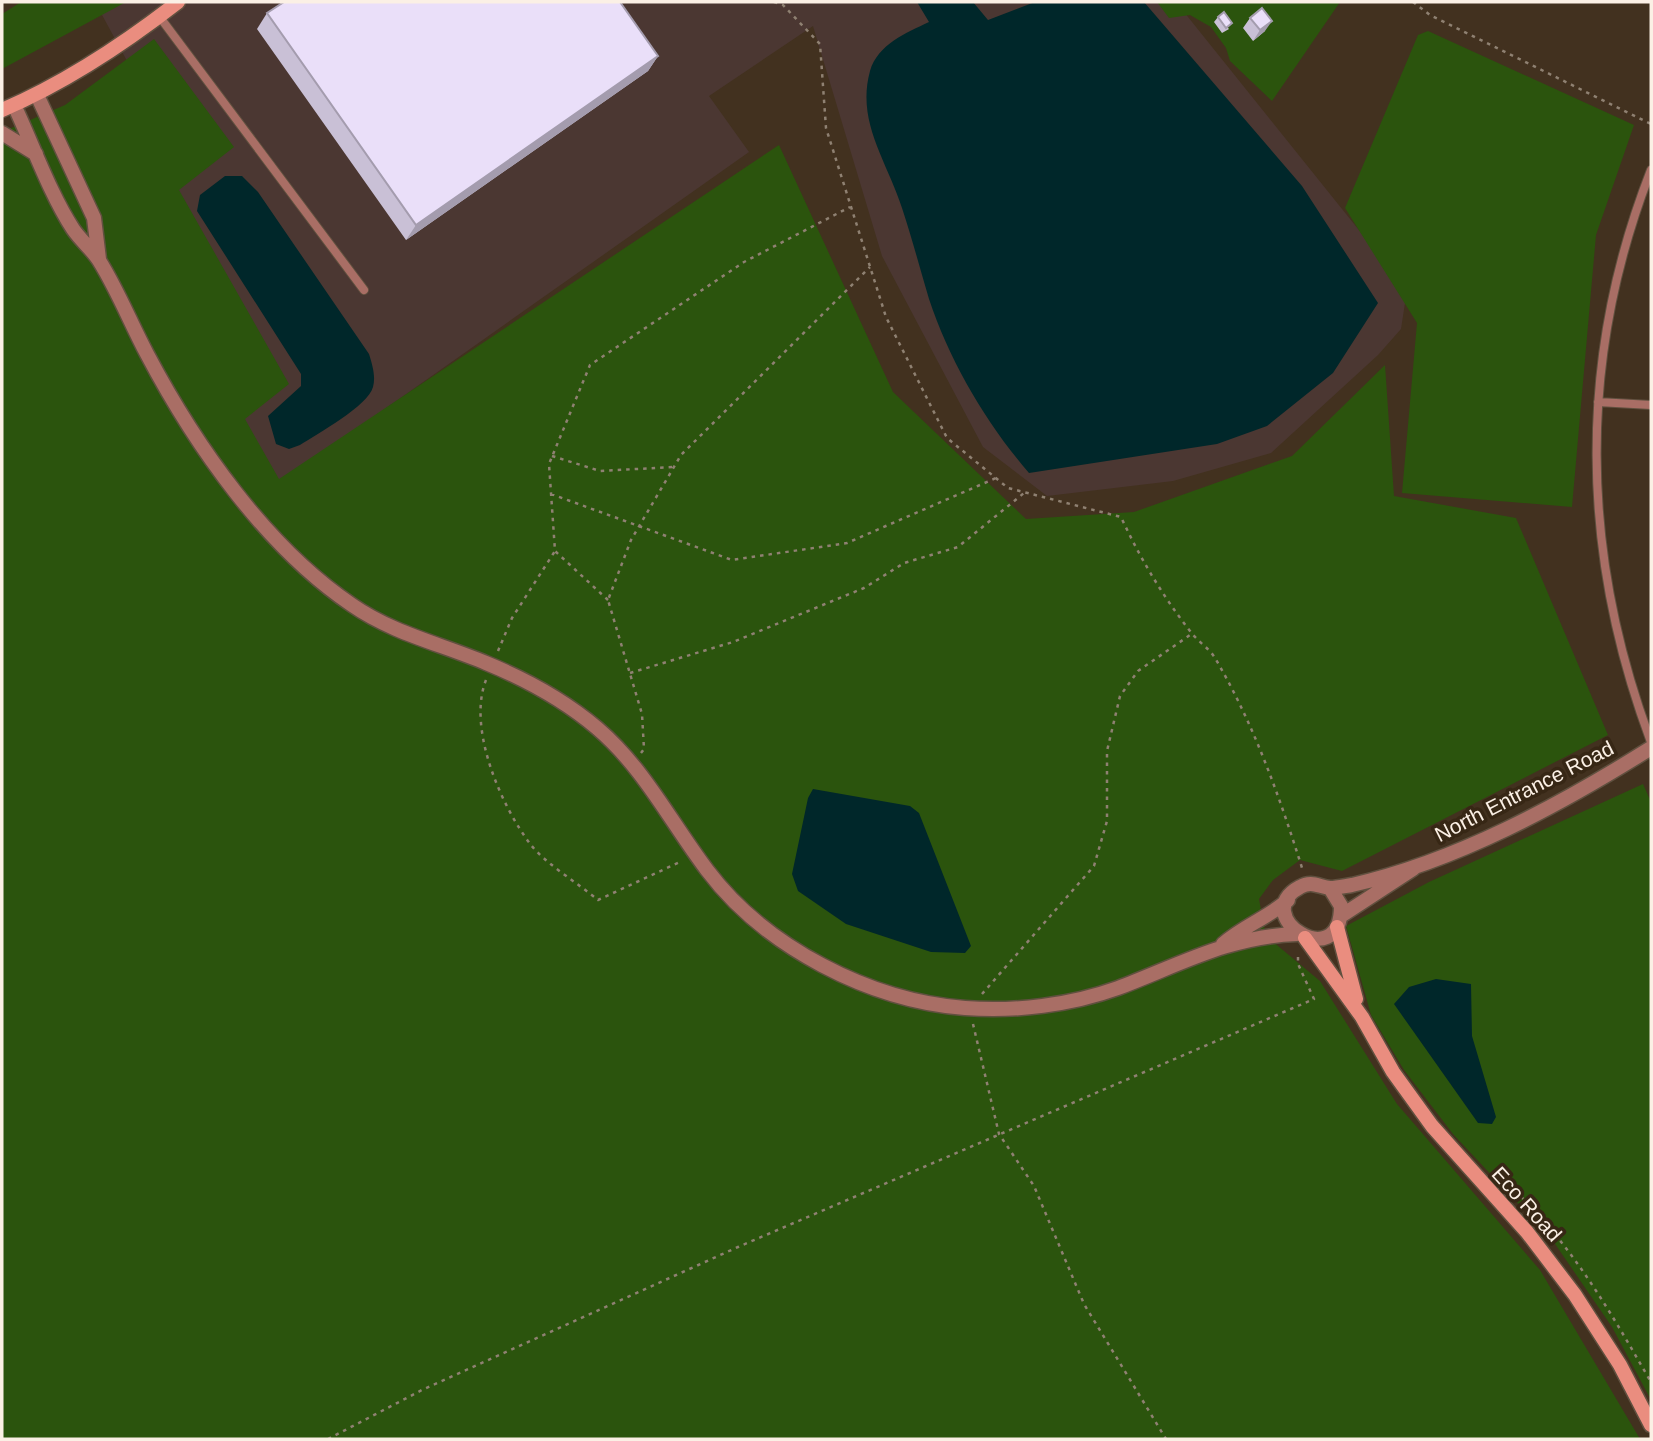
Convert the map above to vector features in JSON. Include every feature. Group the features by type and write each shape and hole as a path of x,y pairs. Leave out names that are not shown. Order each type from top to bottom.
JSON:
{"street":[{"path":"178,2 37,95 8,107 38,155 73,229 100,261 149,359 195,434 253,514 302,567 354,607 404,632 492,666 543,690 596,727 633,764 709,872 750,918 789,947 840,974 905,997 970,1008 1045,1006 1114,990 1223,944 1301,936 1324,937 1339,921 1414,868"},
{"path":"37,95 94,218 100,261"},
{"path":"2,133 38,155"},
{"name":"North Entrance Road","path":"1414,868 1541,810 1651,748"},
{"path":"1223,944 1235,933 1274,912 1293,892 1308,884 1330,888 1414,868"},
{"path":"1330,888 1338,897 1339,921"},
{"path":"1288,900 1287,921 1301,936"},
{"name":"Eco Road","path":"1339,921 1337,937 1362,1017"},
{"name":"Eco Road","path":"1301,936 1362,1017 1393,1072 1432,1126 1527,1233 1575,1295 1620,1365 1651,1425"}],"lane":[{"path":"159,16 364,290"},
{"path":"1651,170 1625,244 1603,340 1596,467 1606,575 1615,621 1651,741"},
{"path":"1598,402 1651,405"}],"path":[{"path":"774,2 783,5 820,44 826,128 886,317 947,438 1009,488 1121,517 1145,568 1191,634 1214,655 1245,717 1283,810 1308,884"},
{"path":"1412,2 1430,15 1651,124"},
{"path":"696,853 598,900 532,846 491,775 479,698 512,618 555,551 549,464 590,365 744,262 851,207"},
{"path":"608,600 640,524 681,455 870,267"},
{"path":"552,456 600,471 674,467"},
{"path":"551,494 640,524 732,560 847,543 996,478"},
{"path":"630,673 733,642 864,588 904,563 958,547 1025,492"},
{"path":"555,551 608,600 642,714 644,749 633,764"},
{"path":"1166,1439 1084,1304 1034,1186 999,1135 970,1008 1094,866 1107,821 1107,751 1120,695 1138,671 1191,634"},
{"path":"328,1439 447,1378 737,1247 1314,999 1297,964 1301,936"},
{"path":"1490,1168 1530,1203 1590,1277 1651,1382"}],"shaded area":[{"path":"95,2 1176,2 1407,290 1401,329 1378,355 1271,453 1173,481 1047,496 983,447 882,256 813,26 709,96 749,152 263,495 133,72"}],"green space":[{"path":"21,2 126,2 2,69 2,14"},
{"path":"1157,2 1340,2 1272,101 1230,61 1226,48 1211,27 1190,15 1169,18"},
{"path":"1428,31 1634,125 1596,235 1572,507 1402,493 1417,323 1345,208 1418,35"},
{"path":"154,39 234,147 179,190 289,384 245,419 279,479 779,145 893,392 1026,519 1134,512 1292,456 1385,365 1394,496 1516,518 1608,735 1342,871 1300,860 1273,880 1259,899 1266,936 1320,981 1397,1104 1540,1270 1640,1439 2,1439 2,132 65,105"},
{"path":"1643,784 1651,802 1651,1400 1612,1327 1553,1241 1453,1134 1404,1070 1371,1015 1346,926 1429,882"}],"water":[{"path":"917,2 973,2 988,20 1035,2 1144,2 1302,186 1378,303 1333,373 1267,426 1217,444 1029,473 984,413 947,346 929,299 902,208 870,124 867,90 870,71 886,47 902,35 929,22"},
{"path":"225,176 242,176 258,192 369,354 372,366 373,387 362,403 329,427 289,449 276,444 268,416 301,386 301,374 197,211 200,195"},
{"path":"813,789 910,806 919,813 971,946 965,953 931,952 846,924 798,891 792,874 808,798"},
{"path":"1436,979 1471,984 1472,1036 1496,1117 1492,1124 1478,1123 1394,1004 1409,987"}],"building":[{"path":"284,2 620,2 658,56 416,225 267,13"},
{"path":"1262,8 1272,21 1260,30 1250,18"},
{"path":"1224,12 1232,23 1226,28 1218,17"}]}
